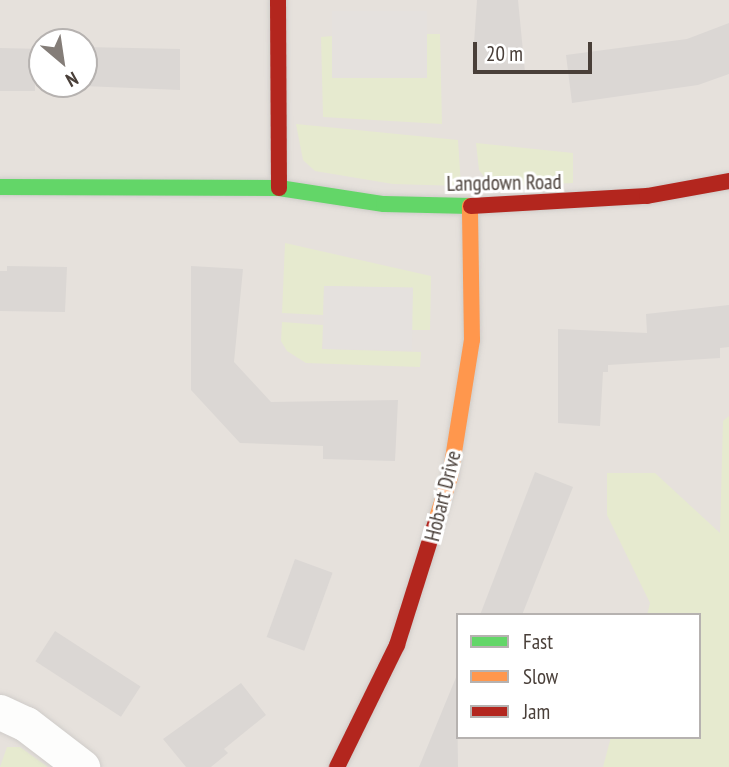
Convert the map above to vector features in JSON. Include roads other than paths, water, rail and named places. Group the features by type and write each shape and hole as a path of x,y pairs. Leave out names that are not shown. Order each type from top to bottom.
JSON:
{"street":[{"path":"278,0 279,188"},
{"name":"Langdown Road","path":"0,187 279,188 384,204 470,206 648,196 729,181"},
{"name":"Hobart Drive","path":"337,767 397,645 450,477 472,340 470,206"},
{"path":"0,712 26,724 82,767"}]}
